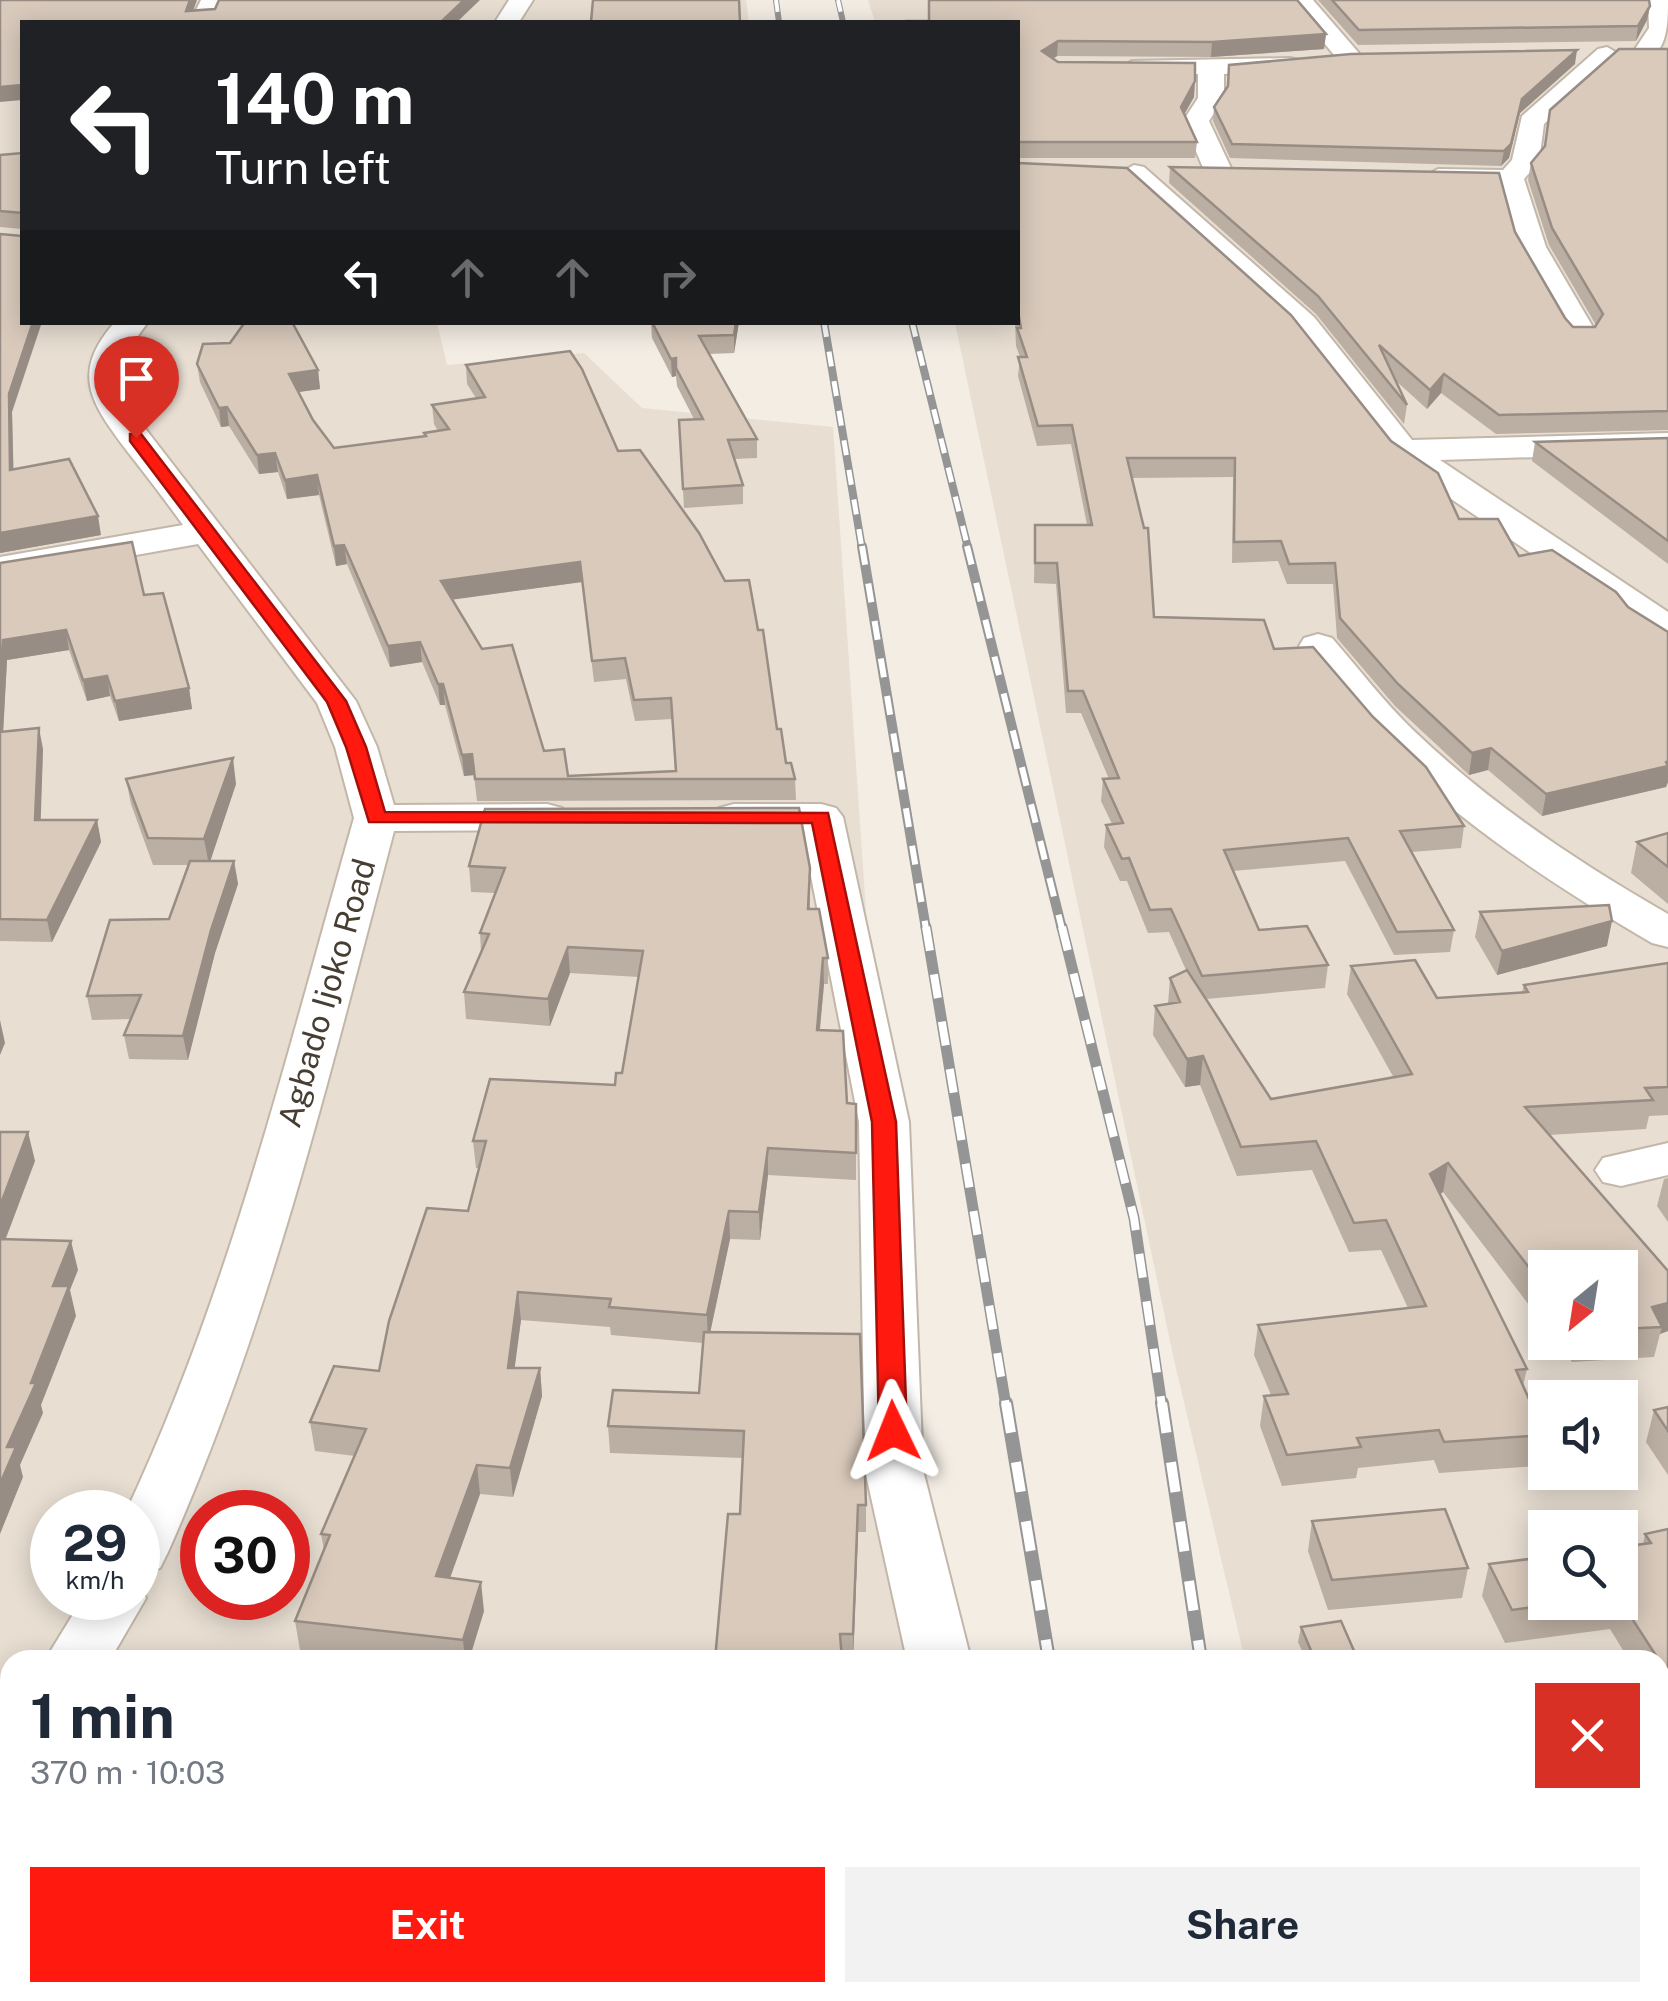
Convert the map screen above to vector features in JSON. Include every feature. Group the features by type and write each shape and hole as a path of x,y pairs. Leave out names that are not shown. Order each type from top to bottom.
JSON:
{"street":[{"path":"1115,68 1303,64 1358,57 1300,0"},
{"path":"1571,54 1657,54 1666,12 1660,0"},
{"path":"1402,176 1510,178 1525,162 1531,122 1607,54"},
{"path":"1211,68 1211,98 1196,121 1227,170 1150,172 1304,324 1403,450 1668,629"},
{"path":"1510,178 1531,247 1581,334"},
{"name":"Agbado Ijoko Road","path":"130,325 112,342 102,374 112,406 336,701 356,747 376,818 229,1331 160,1507"},
{"path":"1403,450 1668,442"},
{"path":"0,568 207,532"},
{"path":"1318,646 1397,737 1472,805 1602,896 1668,933"},
{"path":"376,818 589,817"},
{"path":"686,817 821,817 884,1122 894,1470 936,1650"},
{"path":"83,1650 102,1620"}],"shaded area":[{"path":"0,0 746,0 749,20 20,20 20,325 437,325 447,365 584,353 642,408 833,427 916,1650 0,1650"},
{"path":"868,0 1668,0 1668,1650 1243,1650 1174,1360 955,325 1020,325 1020,20 874,20"}],"building":[{"path":"0,0 190,0 186,11 215,9 219,0 464,0 443,20 20,20 20,85 0,87"},
{"path":"593,0 739,0 740,20 591,20"},
{"path":"929,0 1297,0 1326,34 1212,42 1058,41 1042,51 1058,62 1195,63 1195,81 1181,107 1197,142 1020,142 1020,20 929,20"},
{"path":"1332,0 1649,0 1650,6 1638,26 1359,30"},
{"path":"1619,49 1668,49 1668,411 1499,415 1444,374 1430,390 1379,345 1407,405 1318,296 1170,167 1499,173 1515,232 1565,318 1573,327 1595,327 1603,314 1552,228 1531,163 1545,146 1550,110"},
{"path":"1577,50 1522,99 1511,144 1504,151 1232,144 1214,107 1228,86 1229,65 1351,54"},
{"path":"20,153 20,213 0,211 0,155"},
{"path":"1020,163 1127,168 1291,315 1391,441 1438,473 1459,519 1498,519 1519,556 1552,550 1668,632 1668,766 1546,794 1491,748 1472,753 1398,684 1340,618 1335,563 1289,564 1281,541 1234,542 1235,458 1127,458 1144,528 1148,528 1154,617 1264,620 1274,649 1313,647 1373,717 1426,767 1464,826 1400,831 1454,930 1397,932 1348,838 1224,850 1259,930 1307,926 1328,965 1202,976 1171,909 1150,910 1129,858 1122,859 1106,825 1123,823 1103,779 1119,778 1083,691 1068,691 1057,563 1035,563 1035,525 1092,525 1072,425 1038,426 1018,357 1027,357 1017,328 1021,328"},
{"path":"0,234 20,236 20,325 32,325 9,394 10,470 69,459 98,516 0,533"},
{"path":"243,325 294,325 318,370 289,374 313,420 334,448 426,436 424,433 449,429 432,405 485,397 466,365 570,351 582,369 618,451 640,450 699,533 725,581 749,580 758,630 763,630 777,729 781,729 786,763 791,763 795,779 475,779 472,754 462,755 443,684 438,684 420,642 388,646 344,545 334,546 317,475 285,480 275,453 257,455 227,407 219,408 197,364 203,344 230,343","holes":["580,562 592,661 625,658 634,700 671,698 676,771 568,776 564,749 544,751 512,645 482,649 441,581"]},
{"path":"654,325 736,325 734,335 699,336 757,439 728,440 743,485 683,489 679,420 703,419 676,368 676,358 671,359"},
{"path":"1668,438 1668,541 1535,442"},
{"path":"132,542 144,595 163,593 189,688 115,701 107,676 83,680 66,630 3,640 0,694 0,563"},
{"path":"39,728 35,820 97,820 47,920 0,919 0,732"},
{"path":"233,758 204,839 148,838 126,779"},
{"path":"799,808 810,868 808,909 819,909 828,958 823,958 817,1030 843,1031 847,1103 856,1104 856,1153 768,1148 759,1212 729,1211 707,1315 609,1307 611,1299 518,1292 508,1368 540,1368 510,1468 477,1465 436,1576 481,1582 463,1640 295,1621 310,1620 310,1584 330,1535 321,1534 366,1429 310,1422 334,1366 379,1371 389,1321 427,1208 468,1211 486,1141 473,1141 490,1079 615,1085 616,1073 622,1073 643,951 568,947 548,999 464,992 489,934 480,933 505,868 469,866 485,809"},
{"path":"1668,833 1668,867 1637,842"},
{"path":"190,861 234,861 183,1036 124,1035 141,995 87,996 110,920 169,919"},
{"path":"1609,905 1612,921 1502,951 1480,912"},
{"path":"1415,960 1437,998 1528,992 1524,985 1668,963 1668,1087 1645,1088 1653,1100 1525,1107 1668,1271 1668,1303 1652,1307 1662,1327 1638,1328 1638,1250 1528,1250 1528,1266 1448,1163 1430,1174 1527,1369 1516,1370 1528,1397 1528,1436 1444,1442 1439,1430 1357,1438 1361,1447 1287,1455 1264,1396 1288,1394 1258,1325 1426,1306 1386,1220 1354,1223 1316,1141 1241,1147 1203,1056 1187,1059 1155,1006 1180,1002 1170,978 1187,970 1271,1099 1412,1074 1351,966"},
{"path":"0,1132 28,1132 0,1206"},
{"path":"0,1239 71,1241 53,1286 69,1286 31,1383 36,1383 7,1447 16,1447 0,1484"},
{"path":"704,1332 860,1334 866,1505 858,1505 853,1634 840,1634 841,1650 716,1650 728,1514 740,1514 744,1431 608,1426 613,1390 699,1393"},
{"path":"1668,1407 1668,1431 1654,1410"},
{"path":"1445,1509 1468,1568 1332,1580 1312,1521"},
{"path":"1668,1529 1668,1650 1652,1650 1633,1620 1638,1620 1638,1545 1651,1543 1645,1534"},
{"path":"1528,1559 1528,1608 1512,1610 1489,1564"},
{"path":"1341,1621 1354,1650 1311,1650 1301,1627"}],"railway":[{"path":"776,0 779,20"},
{"path":"838,0 843,20"},
{"path":"825,325 862,548"},
{"path":"913,325 968,548"},
{"path":"862,546 926,929"},
{"path":"967,546 1062,929"},
{"path":"926,927 1006,1406"},
{"path":"1062,927 1134,1218 1162,1406"},
{"path":"1006,1403 1047,1650"},
{"path":"1162,1403 1199,1650"}],"route":[{"path":"136,438 336,701 356,747 376,818 821,817 884,1122 893,1431"}]}
